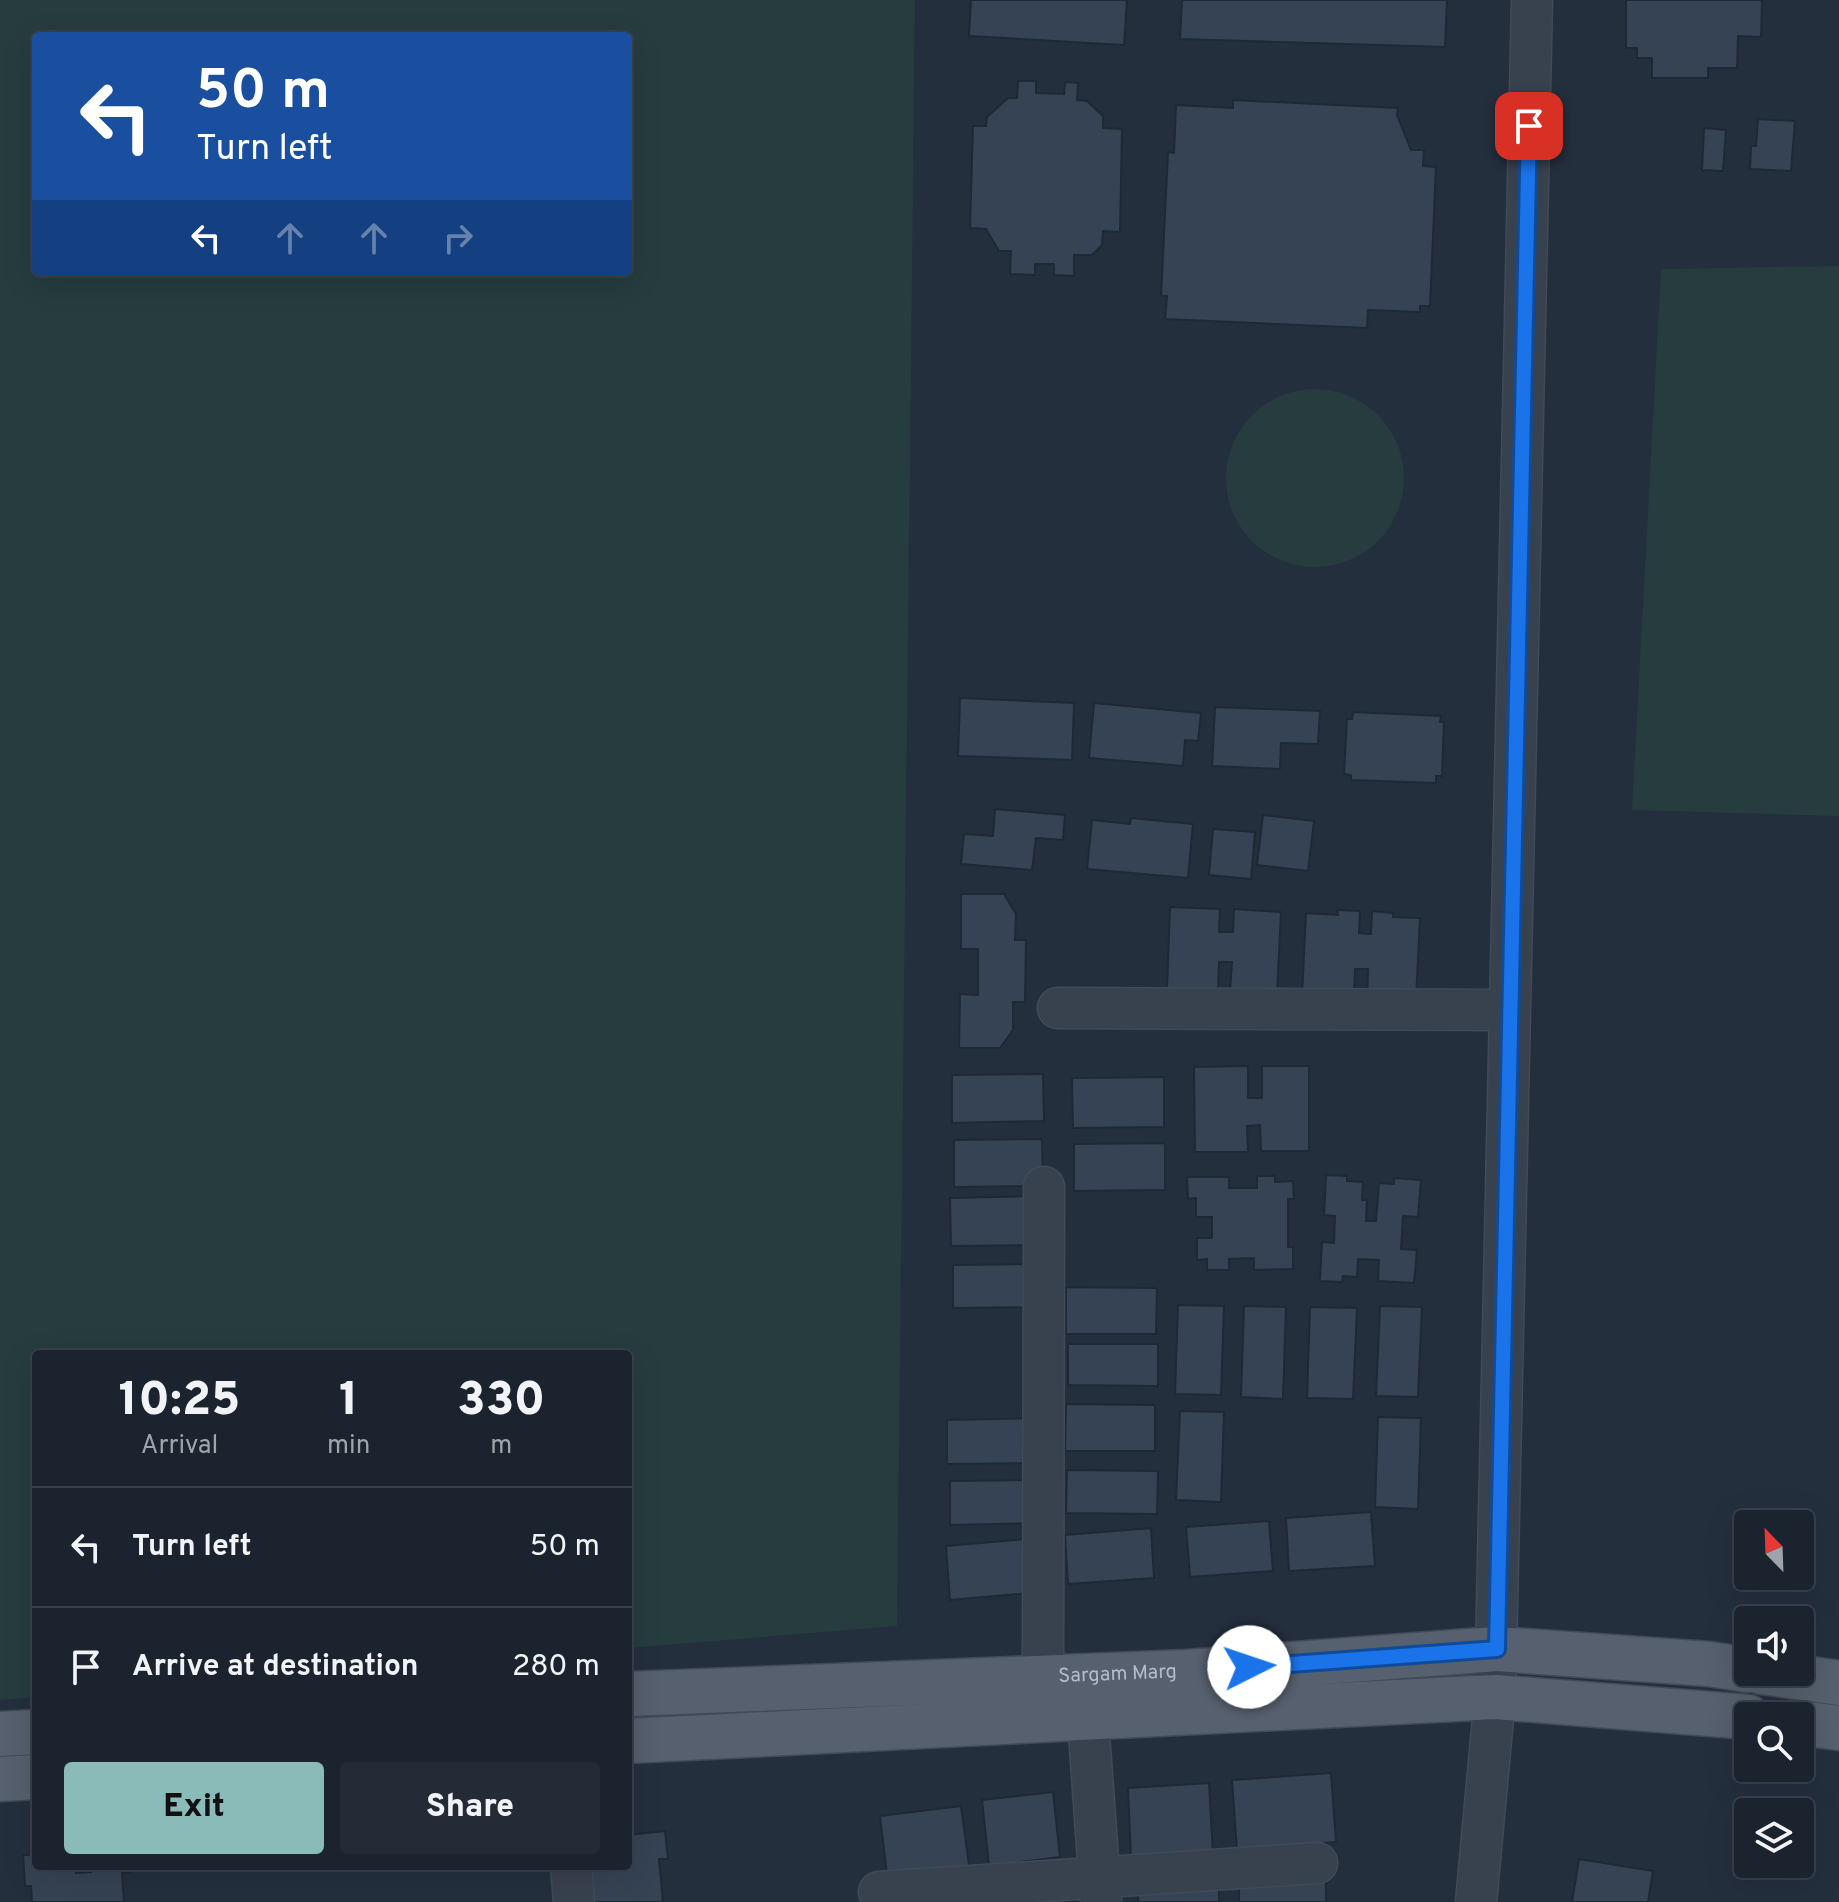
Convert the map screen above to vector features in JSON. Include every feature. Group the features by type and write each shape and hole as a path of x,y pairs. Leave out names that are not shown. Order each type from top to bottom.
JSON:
{"main road":[{"name":"Sargam Marg","path":"632,1694 1187,1672 1497,1649 1734,1668"},
{"path":"1814,1679 1839,1683"},
{"path":"632,1741 1495,1697 1734,1716"},
{"path":"1814,1725 1839,1728"},
{"path":"0,1734 32,1732"},
{"path":"0,1779 32,1777"}],"street":[{"path":"1476,1902 1497,1649 1532,0"},
{"path":"1058,1008 1510,1010"},
{"path":"1043,1677 1044,1187"},
{"path":"1088,1719 1100,1890"},
{"path":"879,1892 1100,1890 1317,1863"},
{"path":"571,1870 574,1902"}],"green space":[{"path":"0,0 915,0 897,1626 632,1648 632,1350 32,1350 32,1697 0,1700"},
{"path":"1839,266 1839,816 1632,810 1661,269"},
{"path":"1315,389 1349,396 1378,415 1397,444 1404,478 1397,512 1378,541 1349,560 1315,567 1281,560 1252,541 1233,512 1226,478 1233,444 1252,415 1281,396"}],"building":[{"path":"971,0 1127,0 1124,45 969,36"},
{"path":"1182,0 1447,0 1445,47 1180,39"},
{"path":"1626,0 1762,0 1761,37 1738,36 1737,68 1708,68 1708,78 1652,78 1652,58 1637,58 1637,48 1626,48"},
{"path":"1018,81 1036,81 1036,93 1064,94 1065,82 1078,83 1077,100 1087,101 1103,116 1103,128 1122,129 1120,232 1103,231 1102,245 1092,255 1074,255 1074,276 1054,275 1054,264 1035,264 1035,275 1010,274 1011,251 999,251 986,229 970,228 973,126 986,126 987,117 1008,98 1017,98"},
{"path":"1233,100 1398,108 1397,115 1411,150 1424,150 1423,166 1436,167 1430,306 1420,306 1420,312 1368,310 1367,328 1165,319 1167,296 1161,296 1168,152 1174,153 1176,105 1233,108"},
{"path":"1758,119 1795,121 1791,171 1750,169 1751,146 1756,146"},
{"path":"1704,128 1726,130 1723,171 1702,170"},
{"path":"960,698 1074,703 1072,760 958,756"},
{"path":"1094,703 1201,713 1198,741 1185,740 1183,766 1089,758"},
{"path":"1215,707 1320,711 1318,744 1281,743 1280,769 1212,766"},
{"path":"1353,712 1441,716 1440,722 1444,722 1442,776 1436,776 1436,783 1351,780 1351,775 1344,774 1347,719 1352,719"},
{"path":"995,809 1065,815 1063,840 1036,838 1032,870 961,864 964,834 993,836"},
{"path":"1263,815 1314,821 1308,871 1257,865"},
{"path":"1131,818 1193,824 1188,878 1087,869 1092,820 1130,824"},
{"path":"1213,829 1255,832 1251,879 1209,875"},
{"path":"961,894 1004,894 1016,914 1015,940 1026,940 1025,1002 1013,1002 1013,1030 1000,1048 959,1048 960,994 978,995 978,949 961,949"},
{"path":"1170,907 1220,909 1219,932 1233,932 1234,909 1281,912 1277,994 1230,992 1232,962 1219,962 1218,991 1167,989"},
{"path":"1337,910 1360,911 1359,933 1371,934 1372,911 1393,913 1393,917 1420,918 1416,1000 1367,999 1368,969 1355,969 1354,998 1302,996 1306,913 1338,915"},
{"path":"1248,1066 1248,1098 1262,1098 1262,1066 1309,1066 1309,1151 1261,1151 1260,1125 1247,1126 1248,1152 1195,1152 1194,1067"},
{"path":"1043,1074 1044,1121 952,1123 952,1075"},
{"path":"1164,1077 1164,1127 1073,1128 1072,1078"},
{"path":"1042,1139 1043,1186 954,1187 954,1140"},
{"path":"1165,1143 1165,1190 1074,1191 1074,1144"},
{"path":"1326,1175 1347,1176 1347,1181 1363,1182 1362,1200 1367,1200 1366,1221 1376,1221 1379,1183 1394,1184 1394,1178 1421,1180 1418,1217 1403,1216 1401,1249 1417,1250 1414,1283 1378,1281 1379,1260 1358,1259 1357,1277 1343,1276 1342,1282 1320,1281 1322,1242 1334,1243 1335,1216 1324,1215"},
{"path":"1257,1176 1275,1176 1275,1182 1293,1181 1294,1199 1288,1199 1288,1247 1293,1247 1293,1269 1254,1270 1254,1258 1229,1259 1229,1270 1207,1270 1207,1259 1197,1260 1197,1238 1212,1238 1212,1217 1196,1217 1196,1198 1188,1199 1187,1177 1229,1177 1229,1188 1257,1188"},
{"path":"1042,1196 1042,1245 951,1246 950,1198"},
{"path":"1040,1264 1040,1307 953,1308 953,1265"},
{"path":"1066,1287 1157,1288 1156,1334 1066,1334"},
{"path":"1178,1305 1224,1306 1221,1395 1175,1394"},
{"path":"1244,1306 1286,1307 1283,1399 1241,1397"},
{"path":"1380,1306 1422,1307 1418,1397 1376,1396"},
{"path":"1310,1307 1357,1308 1353,1399 1307,1398"},
{"path":"1068,1344 1158,1344 1158,1386 1068,1385"},
{"path":"1066,1404 1155,1405 1155,1451 1065,1451"},
{"path":"1180,1411 1224,1412 1221,1502 1176,1500"},
{"path":"1378,1417 1421,1418 1418,1509 1375,1507"},
{"path":"1037,1418 1037,1463 947,1464 947,1420"},
{"path":"1067,1470 1158,1471 1157,1514 1066,1513"},
{"path":"1037,1480 1037,1523 950,1525 950,1481"},
{"path":"1371,1512 1375,1566 1289,1571 1286,1518"},
{"path":"1269,1521 1273,1571 1190,1577 1186,1527"},
{"path":"1151,1528 1154,1578 1068,1584 1065,1535"},
{"path":"1028,1539 1031,1593 950,1600 946,1546"},
{"path":"1331,1773 1336,1842 1237,1850 1232,1780"},
{"path":"1209,1783 1213,1855 1131,1859 1128,1788"},
{"path":"1053,1792 1060,1857 989,1866 982,1800"},
{"path":"961,1806 970,1872 888,1883 880,1816"},
{"path":"665,1831 668,1859 659,1859 663,1902 580,1902 577,1870 632,1870 632,1835"},
{"path":"23,1855 32,1855 32,1870 76,1870 76,1873 132,1870 132,1873 122,1873 124,1902 32,1902 31,1886 25,1886"},
{"path":"1579,1859 1653,1871 1648,1902 1572,1902"},
{"path":"1326,1873 1326,1902 1239,1902 1239,1874"},
{"path":"1219,1882 1219,1902 1138,1902 1138,1884"}],"route":[{"path":"1249,1667 1497,1649 1529,126"}]}
